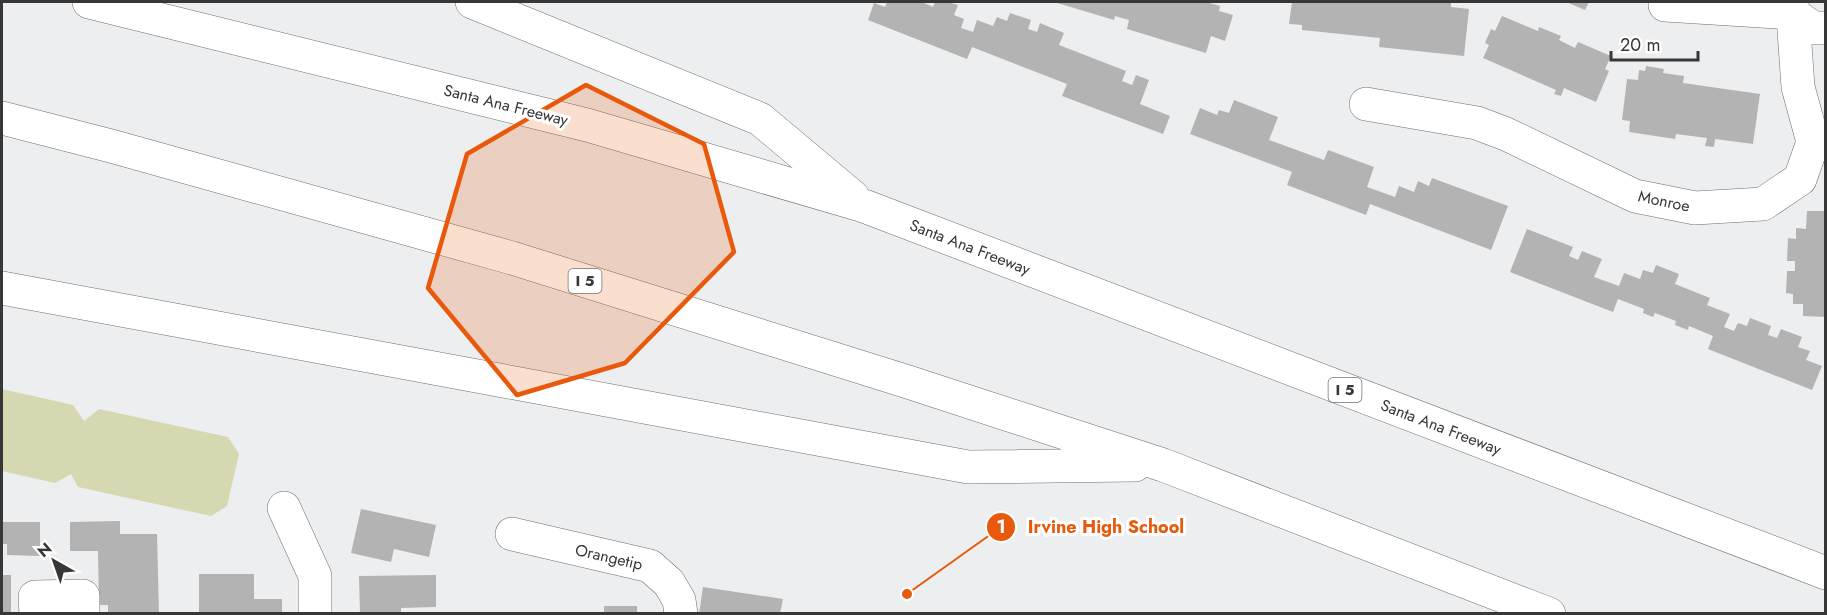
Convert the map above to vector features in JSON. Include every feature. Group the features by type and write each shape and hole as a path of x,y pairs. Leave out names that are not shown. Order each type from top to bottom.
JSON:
{"main road":[{"name":"Santa Ana Freeway","path":"89,2 587,125 864,206 1826,573"},
{"path":"472,2 760,118 864,206"},
{"path":"1665,5 1798,6 1813,28 1826,28"},
{"name":"Monroe","path":"1366,105 1477,123 1635,196 1695,208 1764,204 1800,179 1813,142 1798,87 1798,6"},
{"name":"I 5","path":"2,118 111,146 512,258 894,378 1163,465 1549,614"},
{"path":"2,288 968,467 1163,465"},
{"path":"284,508 315,576 315,614"},
{"name":"Orangetip","path":"512,534 650,566 669,583 679,600 681,614"},
{"path":"36,614 35,597 83,596 83,614"}],"highlighted area":[{"path":"586,85 704,144 734,252 625,363 517,395 428,288 467,154"}],"green space":[{"path":"2,389 73,405 84,421 99,409 228,437 239,454 227,506 211,516 78,487 71,474 55,483 2,471"}],"building":[{"path":"887,2 922,2 933,7 935,2 958,5 954,15 964,19 961,28 973,32 977,20 993,26 997,17 1007,21 1010,13 1031,20 1028,29 1037,32 1040,23 1064,33 1059,45 1126,71 1122,81 1132,85 1136,75 1149,80 1140,104 1170,116 1163,134 1062,96 1067,84 972,47 967,59 868,20 874,3 885,7"},
{"path":"1054,2 1206,2 1220,6 1219,11 1233,15 1225,41 1211,36 1206,53 1127,29 1129,20 1115,16 1114,20"},
{"path":"1292,2 1451,3 1451,7 1469,9 1464,56 1379,47 1380,38 1302,30 1302,25 1289,24"},
{"path":"1566,2 1589,2 1585,10"},
{"path":"1502,16 1538,31 1539,27 1561,36 1559,40 1575,48 1578,42 1611,56 1605,69 1609,71 1596,102 1564,88 1561,96 1554,94 1556,90 1483,58 1489,45 1485,43 1491,29 1495,31"},
{"path":"1646,66 1664,69 1663,73 1684,76 1683,83 1760,94 1753,144 1715,139 1714,147 1705,146 1707,138 1676,134 1675,139 1629,132 1630,121 1622,120 1627,79 1638,80 1639,70 1645,71"},
{"path":"1234,100 1278,117 1269,140 1324,160 1328,150 1374,167 1367,187 1395,197 1399,186 1414,192 1418,181 1429,186 1432,178 1508,206 1491,250 1370,204 1366,215 1287,185 1292,172 1190,134 1200,108 1217,115 1219,110 1229,113"},
{"path":"1807,211 1826,211 1826,317 1803,316 1803,304 1793,304 1793,294 1786,293 1787,271 1795,271 1795,261 1787,261 1788,238 1796,239 1796,228 1806,229"},
{"path":"1527,229 1573,247 1569,256 1578,260 1582,251 1602,259 1594,277 1619,286 1624,273 1640,279 1643,270 1653,273 1656,265 1679,274 1675,284 1710,298 1707,305 1730,314 1724,327 1734,331 1738,323 1747,326 1750,318 1771,326 1768,335 1777,338 1781,329 1802,337 1798,347 1810,351 1806,360 1822,366 1812,390 1708,349 1713,336 1689,326 1688,330 1675,325 1676,321 1655,313 1653,317 1643,313 1644,309 1618,299 1613,312 1510,272"},
{"path":"361,509 436,525 429,557 394,549 391,562 351,553"},
{"path":"120,521 120,534 157,534 159,614 108,614 108,605 99,605 98,551 70,551 70,522"},
{"path":"2,522 40,522 40,556 7,555 7,544 2,544"},
{"path":"199,574 254,574 254,599 282,599 282,614 199,614"},
{"path":"2,575 11,575 11,612 2,612"},
{"path":"436,575 436,607 401,608 401,614 360,614 359,576"},
{"path":"703,587 783,599 780,614 699,614"},
{"path":"604,606 637,606 637,614 604,614"}],"place":[{"name":"Irvine High School","path":"907,594"}]}
